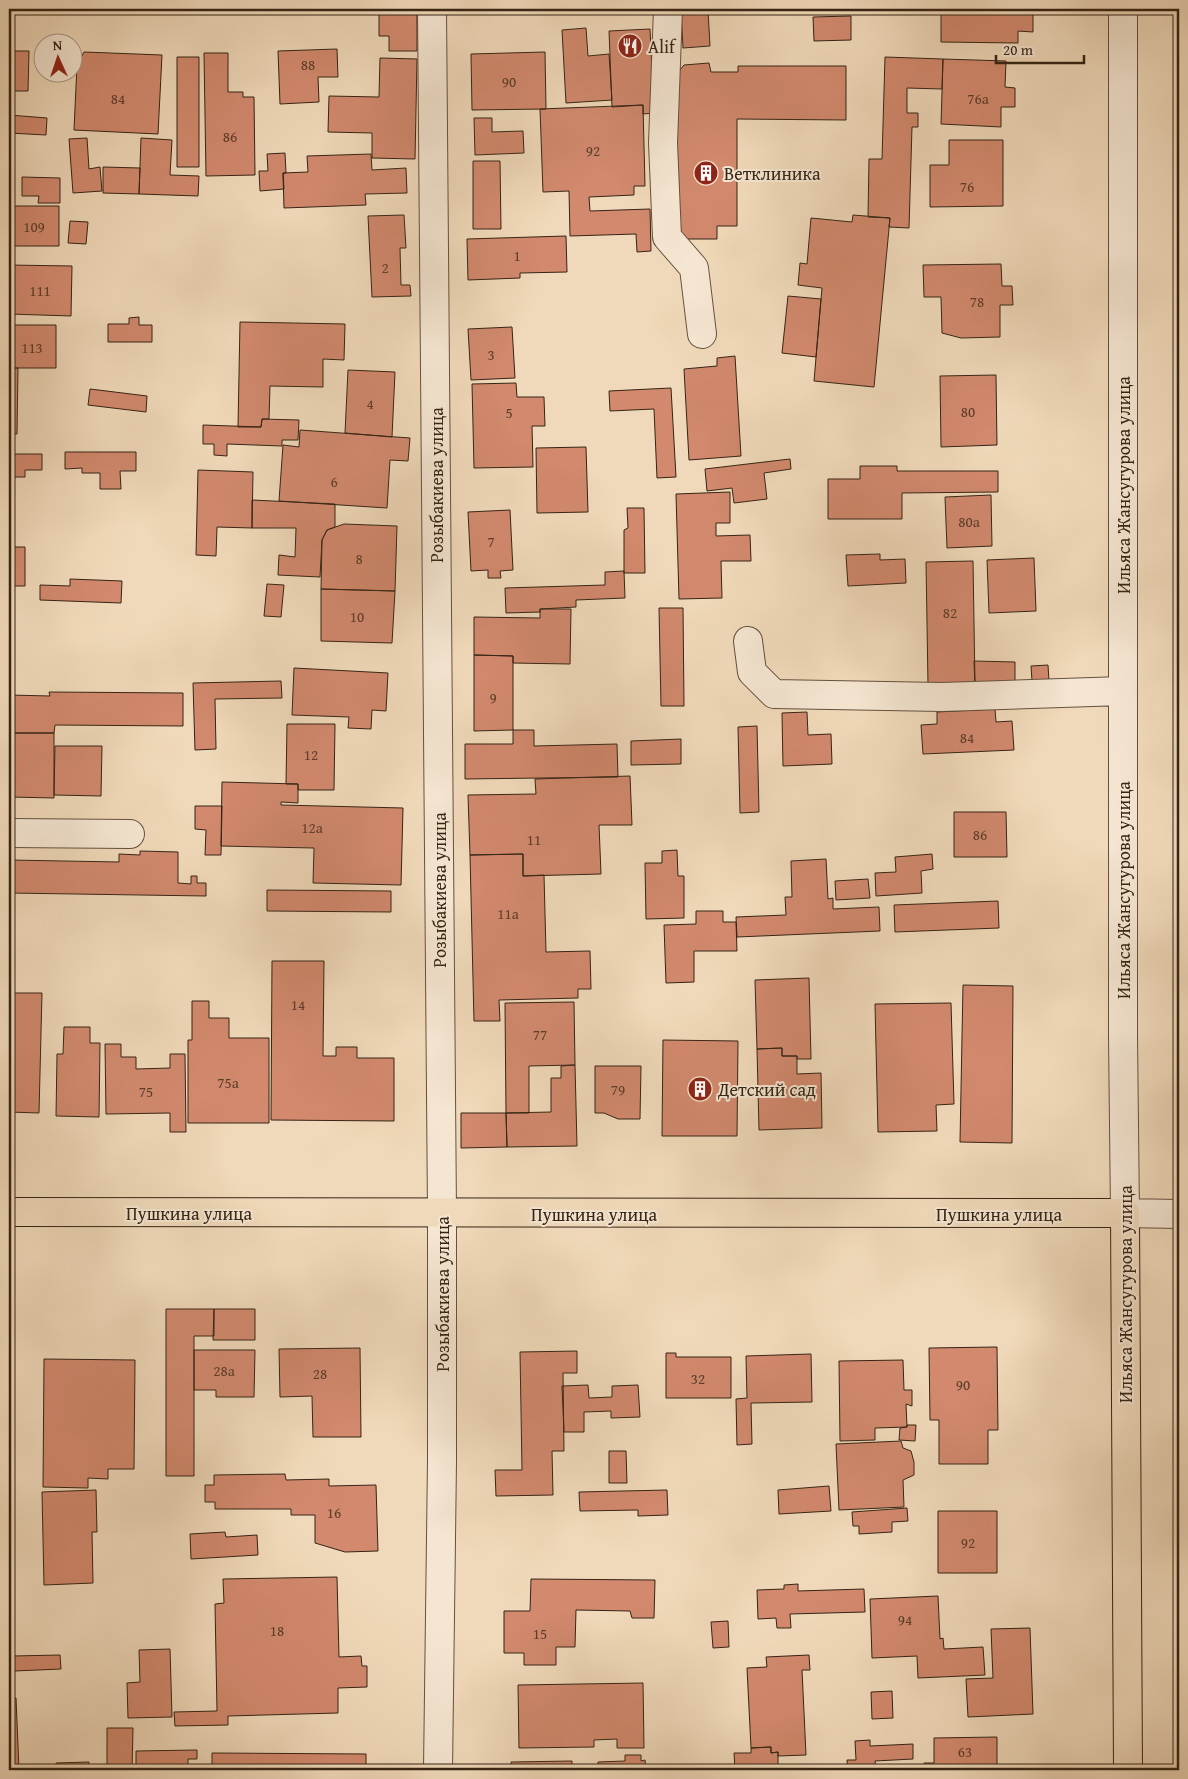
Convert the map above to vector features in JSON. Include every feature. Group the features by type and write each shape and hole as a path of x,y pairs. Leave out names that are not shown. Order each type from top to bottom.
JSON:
{"main road":[{"name":"Пушкина улица","path":"9,1212 1125,1214"},
{"name":"Ильяса Жансугурова улица","path":"1125,1214 1128,1770"}],"street":[{"name":"Розыбакиева улица","path":"432,9 442,1214 442,1461 438,1770"},
{"path":"668,9 663,143 666,237 694,268 702,334"},
{"name":"Ильяса Жансугурова улица","path":"1123,9 1123,1036 1125,1214"},
{"path":"748,641 752,672 774,694 942,698 1123,691"},
{"path":"9,833 130,834"},
{"name":"Пушкина улица","path":"1125,1214 1179,1214"}],"building":[{"path":"708,10 710,46 683,48 681,12"},
{"path":"379,13 417,13 417,51 389,51 389,36 379,36"},
{"path":"941,13 1033,14 1033,32 1018,31 1018,43 941,42"},
{"path":"851,16 851,40 814,41 813,17"},
{"path":"586,28 588,56 609,54 612,100 566,103 562,30"},
{"path":"650,29 654,113 643,114 643,105 612,107 609,31"},
{"path":"337,49 338,77 318,77 319,102 280,104 278,51"},
{"path":"9,51 29,51 28,91 13,91 14,107 9,107"},
{"path":"84,52 162,55 158,134 74,130 76,82 82,82 82,56"},
{"path":"545,52 546,109 472,110 471,54"},
{"path":"204,53 228,53 228,92 243,92 243,97 254,97 255,175 206,176"},
{"path":"177,57 199,57 199,167 177,167"},
{"path":"885,57 943,59 942,89 907,88 907,113 918,113 918,127 912,127 909,228 889,227 890,218 868,217 869,159 882,159"},
{"path":"380,58 417,59 415,159 372,158 372,133 328,132 329,96 379,97"},
{"path":"943,59 1006,61 1005,87 1015,88 1015,107 1001,107 1001,127 941,124"},
{"name":"Ветклиника","path":"709,63 711,72 738,72 738,66 846,66 846,120 737,119 737,226 717,226 717,239 675,239 676,75 684,65"},
{"path":"643,105 645,186 634,186 634,195 589,197 590,211 650,209 651,251 637,252 636,234 570,236 569,191 543,192 540,109"},
{"path":"9,115 47,118 46,135 9,133"},
{"path":"474,118 492,118 492,132 523,131 524,153 475,155"},
{"path":"87,138 89,169 100,167 102,191 73,193 69,139"},
{"path":"141,138 172,140 170,175 199,176 198,196 139,194"},
{"path":"949,140 1003,140 1003,206 930,207 930,165 949,165"},
{"path":"285,153 286,173 283,173 284,189 260,191 259,171 268,171 267,154"},
{"path":"371,154 372,170 406,168 407,193 365,194 366,205 284,208 283,173 308,172 307,156"},
{"path":"473,161 500,161 501,229 473,229"},
{"path":"103,167 140,168 139,194 103,193"},
{"path":"22,177 60,178 60,203 38,203 39,196 22,196"},
{"path":"9,206 59,206 59,246 9,246"},
{"path":"404,215 406,248 400,248 401,285 410,285 411,296 372,297 368,216"},
{"path":"853,215 890,218 874,387 814,381 822,288 798,285 800,263 807,264 811,218 852,222"},
{"path":"70,221 88,222 86,244 68,243"},
{"path":"566,236 567,272 520,273 520,278 468,280 467,239"},
{"path":"1001,264 1002,286 1012,286 1013,305 1000,305 1000,337 961,338 942,333 941,297 924,297 923,265"},
{"path":"9,265 72,266 71,316 9,314"},
{"path":"788,296 821,299 816,357 782,353"},
{"path":"139,317 139,325 152,325 152,342 108,342 108,324 129,324 129,318"},
{"path":"240,322 345,324 344,360 323,359 323,387 270,386 269,419 262,419 261,427 238,427"},
{"path":"9,325 56,325 56,368 9,368"},
{"path":"512,327 515,378 471,380 468,329"},
{"path":"735,356 741,456 689,460 684,369 717,366 717,358"},
{"path":"9,368 18,368 17,434 9,434"},
{"path":"348,370 395,372 392,437 345,433"},
{"path":"996,375 997,445 941,447 940,376"},
{"path":"516,383 517,397 544,397 545,426 532,426 533,467 474,468 472,384"},
{"path":"671,388 676,477 657,478 654,409 610,411 609,391"},
{"path":"90,389 147,396 146,412 88,405"},
{"path":"262,419 299,420 298,440 282,440 282,446 227,444 227,456 214,455 214,444 203,444 203,425 261,427"},
{"path":"300,430 410,438 408,461 390,460 387,508 279,501 283,445 299,447"},
{"path":"586,447 588,512 537,513 536,448"},
{"path":"65,452 136,452 136,471 120,471 121,489 100,489 100,473 82,473 82,468 65,469"},
{"path":"9,454 42,454 42,470 25,470 25,477 9,477"},
{"path":"790,459 791,469 764,473 767,499 734,503 732,488 707,491 705,469"},
{"path":"860,466 897,466 897,471 998,471 998,492 902,493 902,519 828,519 828,479 860,479"},
{"path":"198,470 253,472 252,528 217,527 216,556 196,555"},
{"path":"730,492 730,523 716,523 716,536 750,535 751,561 721,561 722,598 679,599 676,494"},
{"path":"991,495 992,546 947,548 945,497"},
{"path":"252,500 335,504 335,527 327,530 322,540 320,577 278,575 279,555 295,557 296,528 252,528"},
{"path":"627,508 644,508 645,573 624,573 624,530 628,528"},
{"path":"510,510 513,570 500,571 501,578 488,578 488,570 471,571 468,512"},
{"path":"344,524 397,526 395,591 321,589 322,540 327,530"},
{"path":"9,547 25,547 25,586 9,586"},
{"path":"880,554 880,560 905,559 906,583 848,586 846,555"},
{"path":"1034,558 1036,611 989,613 987,560"},
{"path":"973,561 975,685 928,685 926,562"},
{"path":"624,571 625,598 576,600 576,607 540,609 540,612 506,613 505,588 605,585 605,572"},
{"path":"70,579 122,581 121,603 40,600 40,585 70,586"},
{"path":"267,584 284,585 281,617 264,616"},
{"path":"321,589 395,591 392,643 321,641"},
{"path":"659,608 683,608 684,706 661,706"},
{"path":"540,609 571,609 570,664 513,663 513,656 474,655 474,617 540,618"},
{"path":"474,655 513,656 513,730 474,731"},
{"path":"974,661 1015,662 1015,684 975,685"},
{"path":"1048,665 1049,681 1032,681 1031,666"},
{"path":"294,668 388,673 386,711 372,710 371,729 348,728 349,717 292,715"},
{"path":"281,681 282,698 215,699 216,749 195,750 193,683"},
{"path":"49,692 183,693 183,726 55,725 54,733 9,733 9,695 50,696"},
{"path":"995,709 996,722 1012,721 1014,750 923,754 921,725 937,724 937,712"},
{"path":"807,712 808,735 831,734 832,764 783,766 782,713"},
{"path":"287,724 335,724 334,790 298,790 298,784 286,784"},
{"path":"757,726 759,812 740,813 738,727"},
{"path":"513,730 534,730 534,746 617,744 618,777 465,779 465,744 513,744"},
{"path":"9,733 54,733 54,798 9,797"},
{"path":"681,739 681,764 631,765 631,741"},
{"path":"55,746 102,746 101,796 54,795"},
{"path":"630,776 632,825 599,825 601,874 523,876 523,854 470,855 468,795 536,794 535,779"},
{"path":"222,782 298,784 298,803 281,802 281,805 403,808 401,885 313,883 314,848 221,846"},
{"path":"195,806 222,806 221,855 205,855 206,830 195,829"},
{"path":"954,812 1006,812 1007,857 954,857"},
{"path":"677,850 678,876 684,876 684,918 646,919 645,863 662,863 662,851"},
{"path":"140,851 178,852 178,883 191,884 191,876 197,876 197,883 206,883 206,896 9,893 9,860 119,862 119,854 140,855"},
{"path":"523,854 523,876 544,875 546,952 590,951 591,989 578,989 578,998 499,1000 500,1021 474,1021 470,855"},
{"path":"932,854 933,869 921,871 922,893 876,896 875,873 896,872 895,857"},
{"path":"826,859 828,899 833,898 833,909 879,907 880,931 737,937 736,917 786,915 785,897 792,897 791,861"},
{"path":"868,879 870,898 836,900 835,881"},
{"path":"267,890 391,891 391,912 267,911"},
{"path":"998,901 999,928 895,932 894,905"},
{"path":"696,911 723,911 723,922 736,922 737,951 694,951 694,982 666,983 664,925 696,924"},
{"path":"272,961 324,961 323,1056 336,1056 336,1047 357,1047 357,1058 394,1058 394,1121 271,1120"},
{"path":"809,978 811,1059 797,1059 797,1056 782,1056 782,1048 757,1049 755,980"},
{"path":"963,985 1013,986 1012,1143 960,1142"},
{"path":"9,993 42,993 39,1113 9,1112"},
{"path":"192,1001 209,1001 209,1018 229,1018 229,1038 269,1038 269,1123 188,1123 188,1040 192,1040"},
{"path":"574,1002 575,1065 529,1066 529,1113 506,1113 505,1003"},
{"path":"951,1003 954,1104 936,1105 937,1131 878,1132 875,1004"},
{"path":"64,1027 90,1027 90,1043 100,1043 99,1117 56,1116 57,1054 63,1054"},
{"name":"Детский сад","path":"663,1040 738,1041 737,1136 662,1136"},
{"path":"105,1044 121,1044 121,1057 136,1057 136,1069 170,1068 170,1054 185,1054 186,1132 170,1132 170,1113 106,1114"},
{"path":"782,1048 782,1056 797,1056 797,1074 821,1073 822,1128 759,1130 757,1049"},
{"path":"575,1065 577,1146 507,1147 506,1113 551,1112 551,1078 561,1078 561,1066"},
{"path":"595,1066 641,1066 640,1119 618,1119 604,1113 595,1113"},
{"path":"461,1113 506,1113 507,1147 461,1148"},
{"path":"166,1309 214,1309 214,1336 194,1336 194,1476 166,1476"},
{"path":"214,1309 255,1309 255,1340 213,1340"},
{"path":"997,1347 998,1430 988,1430 988,1464 939,1464 939,1420 930,1420 929,1348"},
{"path":"360,1348 361,1437 313,1437 312,1396 280,1397 279,1349"},
{"path":"194,1350 255,1350 254,1397 216,1397 216,1390 194,1390"},
{"path":"577,1351 577,1373 563,1373 564,1451 552,1451 553,1495 496,1496 495,1470 522,1470 520,1352"},
{"path":"666,1353 676,1353 676,1357 731,1357 731,1398 666,1398"},
{"path":"811,1354 812,1402 751,1403 752,1444 737,1445 736,1399 747,1398 746,1356"},
{"path":"44,1359 135,1360 134,1469 108,1469 108,1479 88,1478 88,1488 43,1487"},
{"path":"903,1360 904,1390 912,1390 912,1406 906,1404 907,1427 875,1428 875,1440 840,1441 839,1361"},
{"path":"588,1385 589,1398 612,1397 612,1386 638,1385 640,1417 611,1418 611,1411 584,1412 584,1432 564,1432 562,1386"},
{"path":"907,1425 916,1425 915,1441 899,1440 900,1428 907,1427"},
{"path":"901,1441 903,1448 911,1451 914,1462 914,1475 903,1480 904,1507 839,1510 836,1444"},
{"path":"609,1451 626,1451 627,1483 609,1483"},
{"path":"285,1474 286,1480 329,1479 329,1486 376,1485 378,1551 345,1552 315,1543 315,1515 291,1515 291,1509 215,1509 215,1502 205,1502 205,1485 214,1485 214,1475"},
{"path":"829,1486 831,1511 779,1514 778,1490"},
{"path":"96,1490 97,1532 92,1532 93,1583 44,1585 42,1492"},
{"path":"667,1490 668,1515 638,1516 638,1510 580,1511 579,1492"},
{"path":"907,1508 908,1521 892,1522 892,1532 859,1534 859,1526 853,1526 852,1512"},
{"path":"938,1511 997,1511 997,1573 938,1573"},
{"path":"225,1532 226,1537 257,1535 258,1555 191,1559 190,1534"},
{"path":"337,1577 339,1657 361,1656 362,1666 367,1666 367,1687 338,1688 338,1713 228,1716 228,1725 175,1726 174,1712 217,1711 215,1604 224,1603 223,1579"},
{"path":"531,1579 655,1580 654,1618 632,1618 630,1611 576,1610 575,1647 556,1647 556,1665 524,1665 524,1653 504,1653 504,1611 530,1611"},
{"path":"798,1584 798,1591 864,1589 865,1612 790,1614 791,1628 777,1628 776,1618 758,1619 757,1590 784,1589 784,1585"},
{"path":"938,1596 940,1639 943,1638 944,1649 983,1647 985,1675 918,1678 917,1656 872,1658 870,1599"},
{"path":"728,1621 729,1647 713,1648 711,1622"},
{"path":"1030,1628 1033,1714 968,1717 966,1679 993,1678 991,1629"},
{"path":"170,1649 172,1717 128,1718 127,1683 140,1682 139,1650"},
{"path":"60,1655 61,1669 14,1671 13,1656"},
{"path":"809,1655 810,1670 802,1670 806,1755 778,1756 778,1752 771,1753 771,1747 751,1748 747,1668 767,1667 766,1657"},
{"path":"643,1683 644,1748 617,1748 617,1739 594,1740 594,1747 519,1748 518,1685"},
{"path":"892,1691 893,1718 872,1719 871,1692"},
{"path":"9,1698 16,1698 19,1770 9,1770"},
{"path":"107,1728 133,1728 132,1770 107,1770"},
{"path":"997,1737 997,1770 924,1770 924,1763 934,1763 934,1738"},
{"path":"870,1740 870,1746 913,1744 913,1759 875,1761 876,1770 848,1770 847,1760 856,1760 855,1741"},
{"path":"771,1747 771,1753 778,1752 778,1770 735,1770 734,1753 751,1753 751,1748"},
{"path":"197,1750 197,1759 188,1759 188,1770 136,1770 136,1751"},
{"path":"212,1753 366,1754 366,1770 212,1770"},
{"path":"625,1755 641,1755 641,1761 645,1760 646,1770 598,1770 598,1762 625,1761"},
{"path":"572,1761 572,1770 512,1770 511,1762"},
{"path":"89,1762 89,1770 56,1770 56,1763"}],"place":[{"name":"Alif","path":"630,46"},
{"name":"Ветклиника","path":"706,173"},
{"name":"Детский сад","path":"700,1089"}]}
